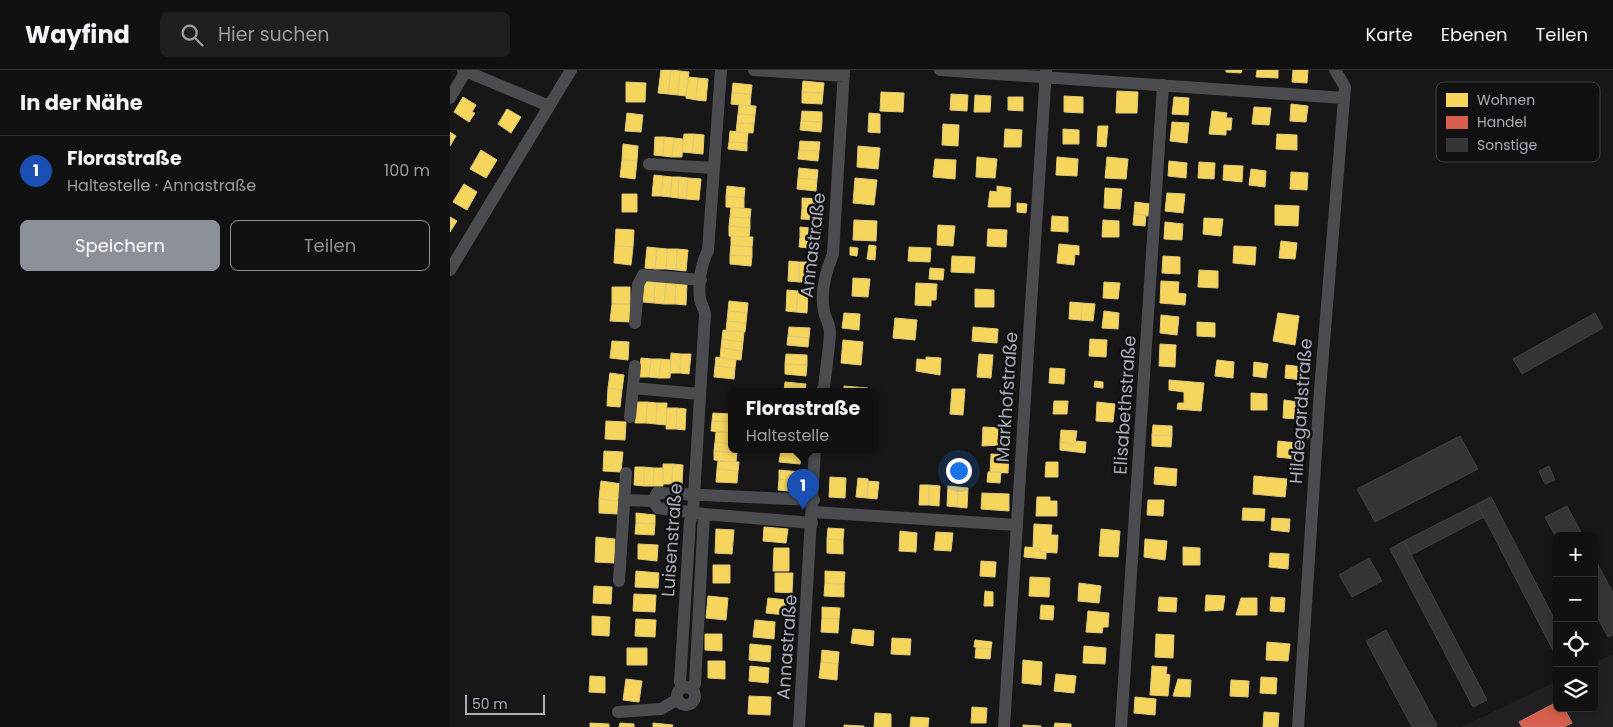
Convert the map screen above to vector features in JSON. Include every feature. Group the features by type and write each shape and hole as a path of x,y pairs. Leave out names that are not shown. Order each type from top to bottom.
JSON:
{"street":[{"path":"450,270 571,70"},
{"name":"Luisenstraße","path":"618,712 662,709 684,692 680,682 690,521 698,514 694,494 705,314 700,299 701,280 704,259 708,251 721,70"},
{"path":"754,70 844,73"},
{"path":"940,70 1046,73 1163,85 1344,98"},
{"name":"Hildegardstraße","path":"1298,727 1320,390 1345,86 1335,70"},
{"path":"450,98 464,71 549,106"},
{"name":"Annastraße","path":"824,388 830,334 829,322 824,314 823,305 824,279 833,254 844,73"},
{"name":"Markhofstraße","path":"1004,727 1046,73"},
{"name":"Elisabethstraße","path":"1121,727 1163,85"},
{"path":"649,164 714,168"},
{"path":"635,323 638,285 643,275 701,280"},
{"path":"630,416 635,366"},
{"path":"633,388 699,394"},
{"name":"Annastraße","path":"799,727 813,512 815,453"},
{"path":"619,581 626,473"},
{"path":"653,501 657,493 694,494 813,512"},
{"path":"624,500 653,501"},
{"path":"653,501 658,508 698,514 813,512 1016,525"}],"shaded area":[{"path":"1613,654 1613,727 1462,727 1553,683 1553,712 1598,712 1598,661"}],"building: Wohnen":[{"path":"661,70 671,70 668,94 658,93"},
{"path":"671,70 680,71 678,95 668,94"},
{"path":"1226,70 1242,70 1241,73 1226,72"},
{"path":"1257,70 1278,70 1278,78 1256,77"},
{"path":"1293,70 1308,70 1307,83 1292,82"},
{"path":"680,71 689,72 686,96 678,95"},
{"path":"688,77 698,78 696,100 686,98"},
{"path":"698,78 708,79 706,101 696,100"},
{"path":"803,81 824,83 823,93 802,92"},
{"path":"626,82 646,83 645,102 626,102"},
{"path":"733,83 752,85 751,94 732,93"},
{"path":"1117,91 1138,92 1137,113 1116,113"},
{"path":"802,92 823,93 822,104 802,103"},
{"path":"881,92 904,93 903,112 880,111"},
{"path":"732,93 751,94 750,106 731,104"},
{"path":"951,94 968,95 967,111 950,110"},
{"path":"975,95 991,96 990,112 974,112"},
{"path":"1064,96 1083,97 1083,113 1064,112"},
{"path":"463,97 476,105 472,112 475,113 469,122 454,112"},
{"path":"1008,97 1023,97 1023,111 1008,110"},
{"path":"1174,97 1189,98 1188,115 1172,114"},
{"path":"1291,104 1308,106 1306,122 1290,121"},
{"path":"739,105 756,106 755,115 738,114"},
{"path":"1254,107 1271,108 1269,125 1252,124"},
{"path":"507,109 521,117 511,133 498,124"},
{"path":"802,111 822,112 822,122 801,121"},
{"path":"1212,111 1227,113 1226,118 1232,118 1231,130 1226,130 1226,135 1209,134"},
{"path":"627,113 643,115 641,132 625,131"},
{"path":"869,113 880,114 880,133 868,132"},
{"path":"738,114 755,115 754,124 737,123"},
{"path":"801,121 822,122 821,132 800,130"},
{"path":"1172,122 1189,123 1187,143 1170,141"},
{"path":"737,123 754,124 753,133 736,132"},
{"path":"943,124 959,125 958,146 942,145"},
{"path":"1098,126 1108,126 1106,147 1097,146"},
{"path":"1005,129 1022,130 1021,147 1004,147"},
{"path":"1063,129 1079,130 1079,144 1063,144"},
{"path":"730,131 748,133 747,143 729,142"},
{"path":"450,132 456,136 450,146"},
{"path":"684,134 694,134 692,153 682,152"},
{"path":"694,134 704,135 703,154 692,153"},
{"path":"1277,134 1297,135 1297,150 1276,149"},
{"path":"655,137 664,137 663,156 654,155"},
{"path":"664,137 674,138 672,157 663,156"},
{"path":"674,138 683,139 682,157 672,157"},
{"path":"800,141 820,142 819,151 799,150"},
{"path":"729,142 747,143 747,151 728,149"},
{"path":"623,144 638,146 637,161 622,160"},
{"path":"858,146 880,148 878,169 857,167"},
{"path":"481,150 497,160 486,178 470,169"},
{"path":"799,150 819,151 818,161 798,159"},
{"path":"977,157 997,159 995,178 976,177"},
{"path":"1057,157 1078,159 1077,176 1056,175"},
{"path":"1107,157 1128,159 1126,179 1105,178"},
{"path":"935,159 956,160 955,179 933,177"},
{"path":"622,160 637,161 635,179 620,177"},
{"path":"1169,161 1187,163 1186,178 1168,176"},
{"path":"1199,162 1215,163 1214,179 1198,178"},
{"path":"1224,165 1243,166 1242,182 1223,180"},
{"path":"799,168 818,170 817,180 798,178"},
{"path":"1251,169 1266,171 1265,187 1249,185"},
{"path":"1291,172 1308,173 1307,190 1290,189"},
{"path":"654,175 663,176 661,196 652,196"},
{"path":"663,176 672,177 670,197 661,196"},
{"path":"672,177 679,177 678,198 670,197"},
{"path":"679,177 688,178 686,199 678,198"},
{"path":"688,178 701,179 699,200 686,199"},
{"path":"798,178 817,180 816,191 797,189"},
{"path":"855,178 877,180 874,205 853,203"},
{"path":"464,184 477,192 467,210 453,202"},
{"path":"727,186 745,188 744,198 726,196"},
{"path":"997,186 1011,188 1010,207 988,207 990,191 997,192"},
{"path":"1105,188 1122,189 1120,209 1104,208"},
{"path":"1167,193 1185,194 1183,213 1165,211"},
{"path":"622,194 637,194 637,212 622,212"},
{"path":"726,196 744,198 744,208 726,207"},
{"path":"802,198 822,199 821,209 802,208"},
{"path":"1135,202 1150,204 1149,216 1134,214"},
{"path":"1017,203 1027,204 1026,213 1017,212"},
{"path":"1275,205 1299,206 1298,226 1275,225"},
{"path":"731,207 751,209 750,218 730,217"},
{"path":"802,208 821,209 821,220 801,219"},
{"path":"1134,214 1146,215 1145,226 1133,225"},
{"path":"1052,216 1068,217 1068,232 1051,231"},
{"path":"450,217 457,221 450,232"},
{"path":"730,217 750,218 750,228 729,226"},
{"path":"1204,218 1223,219 1221,236 1203,234"},
{"path":"854,220 877,221 876,241 853,240"},
{"path":"1103,220 1119,221 1119,237 1102,237"},
{"path":"1165,222 1183,224 1182,240 1164,239"},
{"path":"938,225 955,226 953,246 937,245"},
{"path":"729,226 750,228 749,237 729,236"},
{"path":"800,227 821,229 820,238 800,237"},
{"path":"616,229 634,230 633,247 615,246"},
{"path":"988,229 1007,230 1006,247 987,246"},
{"path":"731,236 753,237 752,247 731,245"},
{"path":"800,237 820,238 820,249 799,247"},
{"path":"1281,241 1297,243 1295,259 1279,258"},
{"path":"1059,244 1079,246 1079,255 1075,254 1074,265 1057,263"},
{"path":"731,245 752,247 752,256 730,255"},
{"path":"869,245 876,246 875,260 867,259"},
{"path":"615,246 633,247 631,265 614,263"},
{"path":"1234,246 1256,247 1255,265 1233,263"},
{"path":"647,247 657,248 655,269 645,268"},
{"path":"850,247 858,248 857,256 850,255"},
{"path":"909,247 931,248 930,262 908,261"},
{"path":"657,248 667,249 666,269 655,269"},
{"path":"667,249 677,249 676,270 666,269"},
{"path":"677,249 688,250 686,271 676,270"},
{"path":"730,255 752,256 751,266 730,264"},
{"path":"952,256 975,257 974,273 951,272"},
{"path":"1163,256 1180,257 1180,274 1162,273"},
{"path":"789,261 799,262 799,282 788,281"},
{"path":"799,262 809,262 808,282 799,282"},
{"path":"930,268 944,269 943,280 929,279"},
{"path":"1199,270 1218,271 1218,288 1198,287"},
{"path":"853,278 870,279 868,297 852,296"},
{"path":"645,280 655,281 654,303 643,302"},
{"path":"655,281 666,282 664,304 654,303"},
{"path":"1161,281 1179,282 1178,293 1186,294 1185,305 1160,303"},
{"path":"666,282 676,282 675,304 664,304"},
{"path":"676,282 687,283 686,305 675,304"},
{"path":"1104,282 1120,283 1118,299 1103,298"},
{"path":"916,283 937,284 936,300 931,300 931,306 915,305"},
{"path":"612,287 630,287 630,304 612,304"},
{"path":"975,289 994,290 994,307 975,307"},
{"path":"787,290 798,291 796,312 786,311"},
{"path":"798,291 808,292 807,313 796,312"},
{"path":"729,301 748,303 747,313 728,311"},
{"path":"1070,302 1082,303 1081,320 1069,319"},
{"path":"1082,303 1095,304 1093,321 1081,320"},
{"path":"612,304 630,304 630,322 610,321"},
{"path":"728,311 747,313 746,323 727,321"},
{"path":"1104,311 1119,313 1118,329 1102,328"},
{"path":"844,313 860,314 859,330 842,328"},
{"path":"1278,313 1299,316 1295,345 1273,341"},
{"path":"1161,315 1179,317 1177,335 1160,333"},
{"path":"895,318 917,320 915,340 893,338"},
{"path":"727,321 746,323 745,332 726,331"},
{"path":"1197,322 1215,323 1215,337 1197,336"},
{"path":"789,327 810,328 809,338 788,336"},
{"path":"973,327 998,329 997,343 972,341"},
{"path":"723,330 744,332 743,342 722,339"},
{"path":"788,336 809,338 808,347 787,345"},
{"path":"722,339 743,342 742,351 721,348"},
{"path":"1090,339 1107,340 1106,357 1089,356"},
{"path":"843,340 863,342 861,365 841,363"},
{"path":"612,341 629,342 628,360 610,358"},
{"path":"1160,344 1176,345 1175,367 1159,366"},
{"path":"721,348 742,351 741,360 720,358"},
{"path":"671,353 681,354 680,373 670,373"},
{"path":"681,354 691,354 689,374 680,373"},
{"path":"786,354 807,355 807,365 785,364"},
{"path":"979,354 993,355 991,378 977,377"},
{"path":"716,357 736,360 735,368 715,366"},
{"path":"926,357 941,358 940,375 916,371 917,359 926,360"},
{"path":"641,358 651,359 649,377 639,377"},
{"path":"651,359 661,359 659,378 649,377"},
{"path":"661,359 671,360 670,378 659,378"},
{"path":"1217,360 1234,362 1233,378 1215,376"},
{"path":"1254,362 1268,364 1266,378 1253,376"},
{"path":"785,364 807,365 806,376 785,374"},
{"path":"1286,365 1303,367 1302,380 1285,378"},
{"path":"715,366 735,368 734,379 714,377"},
{"path":"1050,368 1065,369 1064,384 1049,383"},
{"path":"610,373 624,375 622,390 608,388"},
{"path":"1169,380 1204,383 1201,411 1177,409 1178,403 1184,403 1184,392 1169,390"},
{"path":"1095,381 1103,382 1103,388 1094,387"},
{"path":"785,382 806,384 805,388 784,388"},
{"path":"844,386 868,388 844,388"},
{"path":"608,388 622,390 620,407 607,406"},
{"path":"952,389 965,389 963,415 950,414"},
{"path":"1251,393 1267,394 1267,410 1251,410"},
{"path":"1284,400 1299,402 1298,419 1283,418"},
{"path":"1054,401 1068,401 1067,414 1053,414"},
{"path":"637,402 647,402 646,423 635,423"},
{"path":"647,402 657,403 656,424 646,423"},
{"path":"1097,402 1115,404 1113,422 1096,421"},
{"path":"657,403 667,403 666,425 656,424"},
{"path":"667,408 677,408 676,429 666,429"},
{"path":"677,408 686,409 685,430 676,429"},
{"path":"713,413 728,414 728,422 712,421"},
{"path":"606,421 626,422 625,440 605,439"},
{"path":"712,421 728,422 728,433 711,431"},
{"path":"1153,425 1172,426 1172,436 1152,435"},
{"path":"983,427 1004,428 1002,445 982,446"},
{"path":"1061,430 1077,431 1075,444 1060,442"},
{"path":"716,432 728,433 728,444 715,442"},
{"path":"1152,435 1172,436 1171,447 1152,446"},
{"path":"1075,441 1086,442 1085,453 1060,450 1060,442 1075,444"},
{"path":"1278,441 1297,443 1296,459 1277,457"},
{"path":"715,442 728,444 728,452 714,451"},
{"path":"604,451 623,452 621,472 603,471"},
{"path":"714,451 737,453 736,462 714,460"},
{"path":"780,453 801,453 800,464 779,462"},
{"path":"991,454 1009,455 1008,473 990,472"},
{"path":"718,461 739,462 738,471 717,469"},
{"path":"1046,462 1058,462 1058,477 1045,477"},
{"path":"663,464 673,464 672,484 663,484"},
{"path":"673,464 683,465 682,485 672,484"},
{"path":"635,467 644,467 644,486 634,485"},
{"path":"644,467 654,468 653,486 644,486"},
{"path":"1155,467 1177,469 1176,486 1154,484"},
{"path":"654,468 663,468 663,486 653,486"},
{"path":"717,469 738,471 737,483 716,482"},
{"path":"779,470 801,472 800,481 779,479"},
{"path":"988,472 1001,472 1000,483 987,482"},
{"path":"1254,476 1287,479 1285,497 1253,494"},
{"path":"830,477 846,478 845,498 829,497"},
{"path":"858,478 868,479 867,498 856,497"},
{"path":"779,479 800,481 799,492 778,490"},
{"path":"601,481 622,484 620,501 599,499"},
{"path":"868,481 879,482 877,499 867,498"},
{"path":"920,485 929,485 929,505 919,505"},
{"path":"929,485 940,486 939,506 929,505"},
{"path":"948,486 958,487 957,507 947,506"},
{"path":"958,487 968,488 967,508 957,507"},
{"path":"982,493 1009,494 1009,511 981,509"},
{"path":"1037,497 1050,497 1050,501 1057,501 1057,516 1036,516"},
{"path":"599,499 620,501 618,514 599,513"},
{"path":"1148,500 1164,500 1163,516 1147,515"},
{"path":"1243,508 1265,509 1264,521 1242,520"},
{"path":"636,513 655,515 655,524 636,523"},
{"path":"1272,518 1290,519 1289,532 1271,530"},
{"path":"636,523 655,524 654,535 635,534"},
{"path":"1034,524 1052,525 1051,535 1058,535 1057,553 1040,552 1040,548 1033,548"},
{"path":"764,527 788,529 786,543 763,541"},
{"path":"828,528 844,529 843,540 827,539"},
{"path":"716,529 734,530 732,554 715,553"},
{"path":"1101,529 1120,531 1118,557 1099,556"},
{"path":"900,531 917,533 916,552 899,551"},
{"path":"936,532 953,533 951,551 934,550"},
{"path":"596,537 615,539 614,563 595,562"},
{"path":"827,539 843,540 843,554 827,553"},
{"path":"1145,539 1167,541 1165,560 1144,557"},
{"path":"638,544 658,545 657,561 638,559"},
{"path":"1025,547 1040,548 1040,552 1046,552 1046,559 1024,557"},
{"path":"1183,547 1200,548 1200,565 1183,565"},
{"path":"774,548 789,548 789,571 773,571"},
{"path":"1270,553 1289,554 1288,569 1269,567"},
{"path":"981,561 996,562 995,577 980,576"},
{"path":"713,565 730,565 730,583 713,583"},
{"path":"636,571 659,573 658,588 635,587"},
{"path":"825,571 845,572 844,584 825,583"},
{"path":"775,573 793,573 792,593 775,592"},
{"path":"1030,577 1050,578 1049,597 1029,596"},
{"path":"825,583 844,584 844,597 824,596"},
{"path":"1079,583 1101,586 1099,603 1078,601"},
{"path":"594,586 612,587 611,604 593,603"},
{"path":"985,591 993,592 993,606 984,606"},
{"path":"634,594 656,595 655,612 633,611"},
{"path":"1206,595 1225,596 1223,610 1205,611"},
{"path":"708,596 728,598 726,620 706,618"},
{"path":"1159,597 1177,598 1176,612 1158,611"},
{"path":"1271,597 1285,598 1284,612 1270,611"},
{"path":"768,598 787,600 786,615 766,613"},
{"path":"1241,598 1257,598 1257,615 1236,615"},
{"path":"1041,605 1054,606 1053,620 1040,619"},
{"path":"822,607 840,608 839,619 822,618"},
{"path":"1088,611 1109,613 1108,627 1103,627 1102,633 1086,632"},
{"path":"592,616 610,617 609,636 592,635"},
{"path":"822,618 839,619 838,633 821,632"},
{"path":"636,619 656,620 655,637 635,636"},
{"path":"755,620 775,622 774,639 753,637"},
{"path":"853,629 874,631 873,646 851,643"},
{"path":"705,634 722,634 722,651 705,650"},
{"path":"1156,634 1174,635 1173,658 1155,657"},
{"path":"892,638 911,639 910,655 891,654"},
{"path":"975,640 992,642 991,649 974,647"},
{"path":"1267,642 1290,644 1288,661 1266,660"},
{"path":"750,644 771,646 770,662 749,660"},
{"path":"1084,646 1106,648 1105,664 1083,663"},
{"path":"627,648 647,648 647,665 627,665"},
{"path":"976,648 991,649 990,659 975,658"},
{"path":"822,650 839,652 838,664 821,662"},
{"path":"1023,660 1042,662 1041,685 1022,683"},
{"path":"708,661 725,661 725,679 708,678"},
{"path":"821,662 838,664 837,680 819,678"},
{"path":"750,666 769,668 768,683 749,681"},
{"path":"1152,666 1167,667 1166,674 1170,675 1168,696 1150,695"},
{"path":"1056,674 1076,676 1074,693 1054,691"},
{"path":"590,676 605,677 605,693 589,692"},
{"path":"1261,677 1277,678 1276,694 1260,693"},
{"path":"626,679 642,681 639,702 623,700"},
{"path":"1178,679 1191,680 1190,697 1173,696"},
{"path":"1231,680 1249,681 1248,697 1230,696"},
{"path":"749,696 771,697 770,715 748,714"},
{"path":"1135,697 1156,699 1155,715 1134,713"},
{"path":"972,707 987,708 986,723 971,723"},
{"path":"1264,712 1279,713 1278,727 1263,727"},
{"path":"875,713 891,714 891,727 874,727"},
{"path":"911,717 929,718 928,727 910,727"},
{"path":"590,723 609,724 609,727 590,727"},
{"path":"620,723 634,724 634,727 619,727"},
{"path":"653,723 673,725 672,727 653,727"},
{"path":"1055,723 1071,724 1071,727 1054,727"},
{"path":"844,725 864,726 864,727 844,727"},
{"path":"1023,725 1041,726 1041,727 1023,727"}],"building: Handel":[{"path":"1553,704 1553,712 1566,712 1572,723 1564,727 1522,727 1519,722"}],"building: Sonstige":[{"path":"1595,313 1603,328 1522,374 1513,359"},
{"path":"1460,436 1478,469 1375,522 1357,489"},
{"path":"1549,466 1555,480 1545,484 1539,471"},
{"path":"1491,497 1553,616 1553,650 1477,504"},
{"path":"1477,504 1484,517 1411,555 1404,541"},
{"path":"1567,506 1581,532 1553,532 1545,517"},
{"path":"1404,541 1487,700 1473,707 1390,549"},
{"path":"1369,558 1382,581 1352,597 1339,575"},
{"path":"1598,565 1613,593 1613,635 1608,637 1598,618"},
{"path":"1386,630 1437,725 1434,727 1412,727 1366,641"}],"place":[{"name":"Florastraße","path":"803,510"}]}
